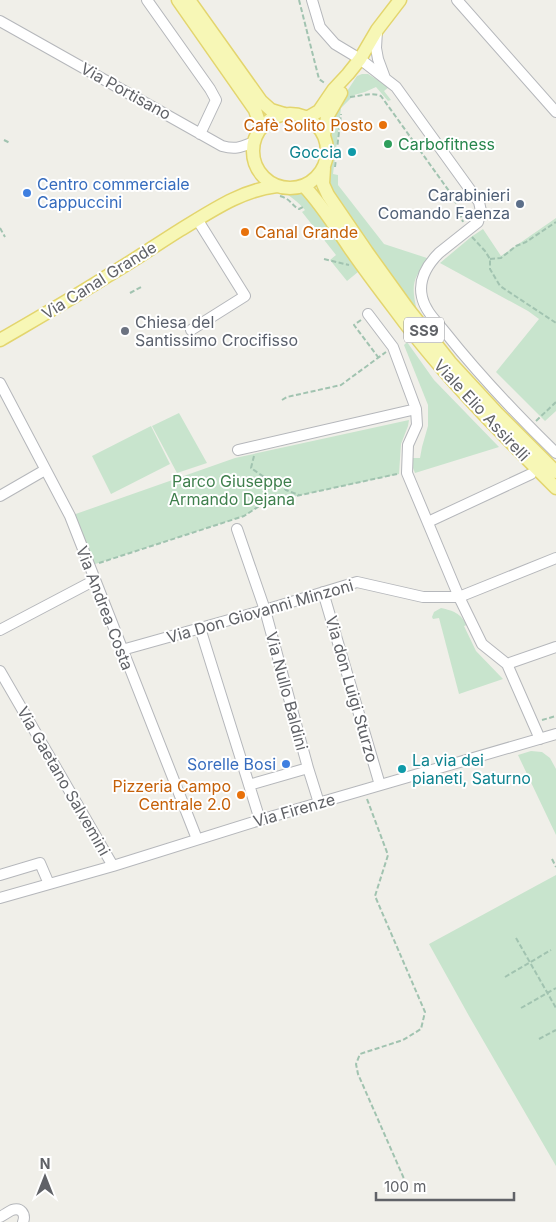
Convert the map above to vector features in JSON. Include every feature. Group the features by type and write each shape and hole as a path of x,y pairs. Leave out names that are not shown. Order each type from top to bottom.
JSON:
{"main road":[{"path":"178,0 255,110 261,128"},
{"path":"189,0 261,101 271,110 284,114 296,114 307,118 317,125 324,134"},
{"path":"307,118 319,111 400,0"},
{"path":"324,134 327,117 341,93 353,63"},
{"path":"284,114 267,122 261,128 254,142 254,160 262,176 276,190 304,186 319,175 329,171"},
{"name":"SS9","path":"324,134 329,171"},
{"name":"Via Canal Grande","path":"224,204 253,182 257,168"},
{"name":"Viale Elio Assirelli","path":"329,171 323,184 328,194 408,309 450,362 498,414 556,472"},
{"name":"Viale Elio Assirelli","path":"304,186 319,203 396,313 492,425 556,488"},
{"name":"Via Canal Grande","path":"0,340 224,204 265,187 276,190"}],"street":[{"path":"147,0 216,100 200,134"},
{"path":"312,0 320,27 353,63 385,78 396,87 479,202 481,215 478,222 433,259 426,271 421,286 422,298 426,308 462,354 530,428 556,453"},
{"path":"457,0 556,112"},
{"name":"Via Portisano","path":"0,22 222,146 236,148 254,142"},
{"path":"378,30 376,48 385,78"},
{"path":"191,330 245,296 198,219"},
{"path":"368,314 392,347 416,409 416,425 408,445 407,472 459,597 482,644 507,664 540,739"},
{"name":"Via Andrea Costa","path":"0,383 70,516 197,840"},
{"path":"238,450 416,409"},
{"path":"0,496 45,470"},
{"path":"428,522 531,474"},
{"name":"Via Nullo Baldini","path":"237,529 265,610 318,803"},
{"path":"459,597 556,558"},
{"path":"0,630 95,580"},
{"name":"Via Don Giovanni Minzoni","path":"122,650 358,582 423,597 459,597"},
{"name":"Via don Luigi Sturzo","path":"323,592 380,785"},
{"path":"200,628 260,820"},
{"path":"507,664 556,647"},
{"name":"Via Gaetano Salvemini","path":"0,670 113,866"},
{"name":"Via Firenze","path":"0,898 556,734"},
{"path":"249,785 308,768"},
{"path":"0,875 40,863 49,884"},
{"path":"1,1220 13,1210 18,1209 24,1214 23,1222"}],"path":[{"path":"299,0 319,79 330,86"},
{"path":"347,97 374,93 381,96 454,198 464,226"},
{"path":"329,171 341,112"},
{"path":"4,140 10,143"},
{"path":"276,190 290,200 295,207 299,209 303,207"},
{"path":"490,260 501,258 516,246 526,242 556,222"},
{"path":"0,228 5,237"},
{"path":"472,237 485,251 490,260 490,269 500,286 556,323"},
{"path":"324,259 349,265"},
{"path":"130,292 141,287"},
{"path":"282,400 287,397 341,385 388,350"},
{"path":"533,424 556,402"},
{"path":"252,447 254,454 251,468 267,479 277,481 286,490 300,495"},
{"path":"89,566 244,516 264,503 407,472"},
{"path":"534,723 556,716"},
{"path":"364,790 388,855 375,896 425,1012 421,1029 402,1040 360,1054 356,1064 358,1074 405,1181"},
{"path":"552,859 556,867"},
{"path":"516,938 556,1008"},
{"path":"505,977 552,950"},
{"path":"521,1008 556,988"},
{"path":"539,1039 556,1030"}],"green space":[{"path":"368,74 389,87 384,91 391,100 388,101 376,87 354,95 341,108 333,174 338,175 338,185 384,244 430,259 414,282 417,311 329,188 333,149 330,134 330,117 357,76"},
{"path":"302,194 308,198 348,254 358,272 347,281 330,260 336,255 302,212 305,210 288,195"},
{"path":"556,218 556,411 545,421 496,372 539,319 528,311 440,263 483,229 501,256"},
{"path":"407,342 434,380 499,447 415,473 413,458 420,458 428,426 428,405 404,345"},
{"path":"179,413 207,463 177,473 152,426"},
{"name":"Parco Giuseppe Armando Dejana","path":"409,420 401,444 399,474 264,503 244,516 89,566 70,516 235,458"},
{"path":"151,426 170,464 111,494 92,456"},
{"path":"441,608 453,612 462,618 467,625 464,626 476,651 503,679 459,694 439,618 433,619 432,617 434,612"},
{"path":"531,751 542,752 550,758 556,769 556,835 518,755"},
{"path":"556,875 556,1166 429,944"}],"place":[{"name":"Cafè Solito Posto","path":"383,125"},
{"name":"Carbofitness","path":"388,144"},
{"name":"Goccia","path":"352,152"},
{"name":"Centro commerciale Cappuccini","path":"27,193"},
{"name":"Carabinieri Comando Faenza","path":"520,204"},
{"name":"Canal Grande","path":"245,232"},
{"name":"Chiesa del Santissimo Crocifisso","path":"125,331"},
{"name":"Sorelle Bosi","path":"286,764"},
{"name":"La via dei pianeti, Saturno","path":"402,769"},
{"name":"Pizzeria Campo Centrale 2.0","path":"241,795"}]}
